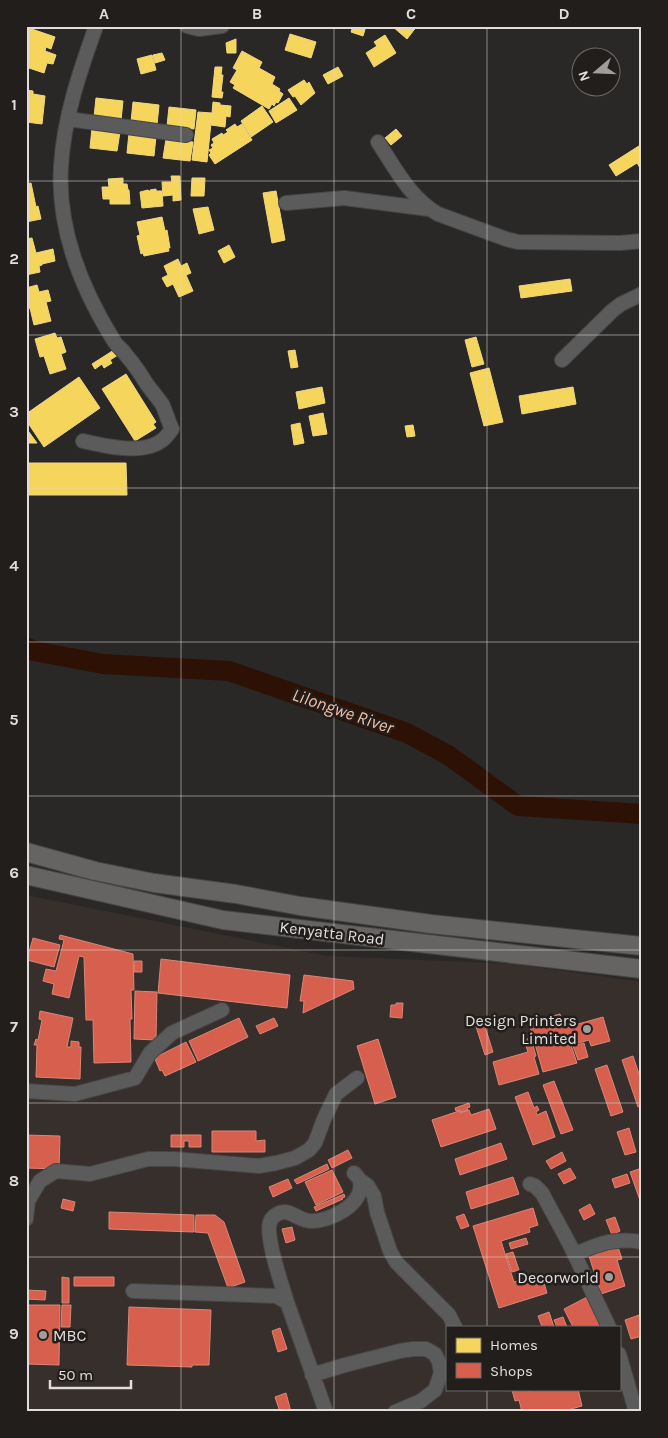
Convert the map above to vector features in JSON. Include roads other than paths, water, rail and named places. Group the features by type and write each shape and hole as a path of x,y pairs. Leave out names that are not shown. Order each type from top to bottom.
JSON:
{"main road":[{"name":"Kenyatta Road","path":"26,852 154,883 236,894 300,906 431,924 642,946"},
{"name":"Kenyatta Road","path":"26,874 223,920 642,970"}],"street":[{"path":"83,441 107,446 142,449 162,442 172,429 162,405 126,354 115,343 88,295 65,228 61,196 61,165 68,119 78,80 96,26"},
{"path":"188,26 199,29 222,26"},
{"path":"68,119 186,135"},
{"path":"378,142 405,184 429,209"},
{"path":"286,203 344,198 429,209 518,242 620,243 642,240"},
{"path":"562,360 612,311 621,304 642,294"},
{"path":"26,1092 75,1094 135,1078 150,1052 172,1033 222,1010"},
{"path":"26,1219 28,1200 40,1181 56,1171 90,1174 148,1158 259,1166 295,1158 309,1150 315,1143 336,1094 357,1078"},
{"path":"326,1412 286,1302 270,1233 270,1223 275,1215 285,1212 311,1221 335,1216 344,1211 354,1201 360,1191 357,1176 368,1186 374,1196 377,1212 396,1262 449,1316 454,1326"},
{"path":"530,1184 542,1193 574,1254 608,1326"},
{"path":"574,1254 607,1241 631,1240 642,1242"},
{"path":"133,1291 276,1296 286,1302"},
{"path":"312,1374 406,1350 426,1349 435,1354 444,1368 435,1390 421,1401 395,1412"},
{"path":"620,1357 637,1412 642,1410"}],"waterway":[{"name":"Lilongwe River","path":"26,647 34,651 103,664 229,671 407,733 448,755 518,806 642,814"}],"place":[{"name":"Design Printers Limited","path":"587,1029"},
{"name":"Decorworld","path":"609,1277"},
{"name":"MBC","path":"43,1335"}]}
